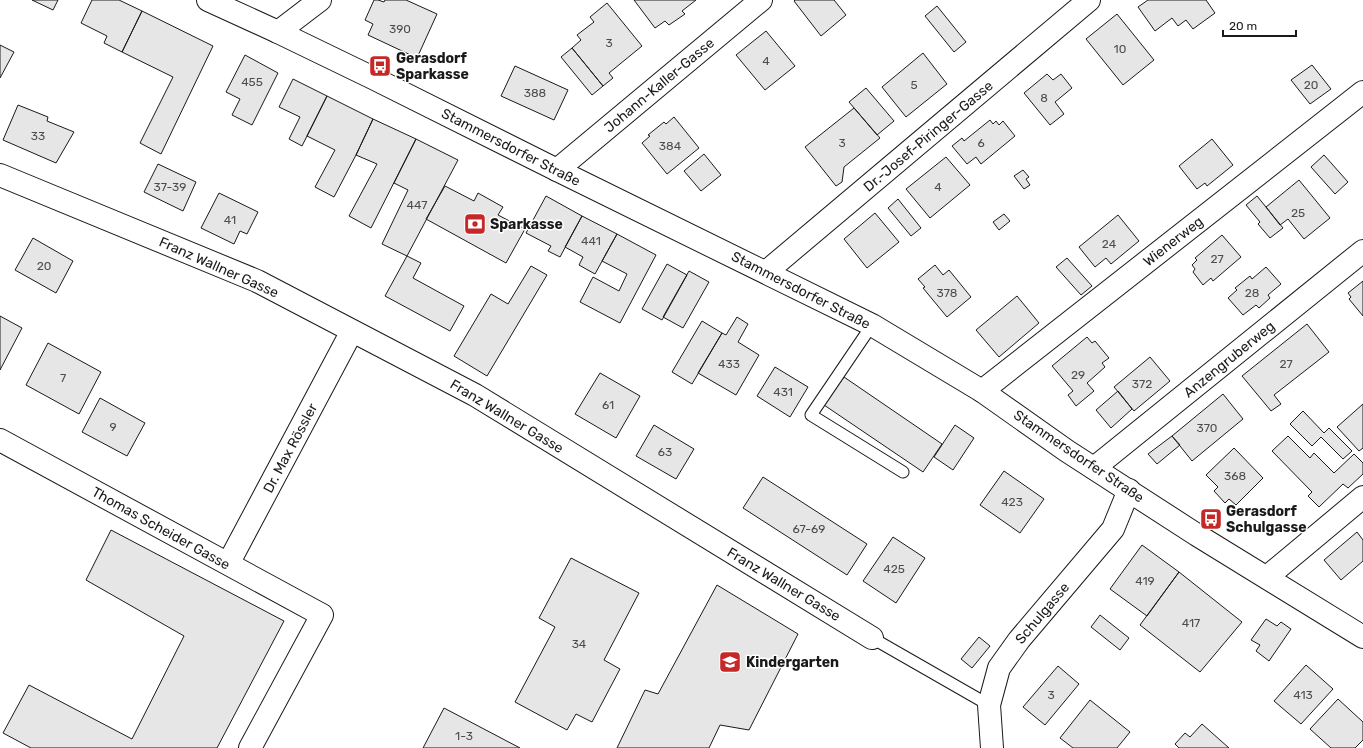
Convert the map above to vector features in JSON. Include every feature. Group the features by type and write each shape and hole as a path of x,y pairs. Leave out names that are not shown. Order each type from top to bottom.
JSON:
{"street":[{"name":"Stammersdorfer Straße","path":"208,0 278,32 872,325 982,390 1067,451 1363,637"},
{"path":"278,32 320,0"},
{"name":"Johann-Kaller-Gasse","path":"557,170 761,0"},
{"name":"Dr.-Josef-Piringer-Gasse","path":"766,272 1089,0"},
{"name":"Wienerweg","path":"982,390 1363,92"},
{"name":"Franz Wallner Gasse","path":"0,175 257,282 475,395 872,638"},
{"name":"Anzengruberweg","path":"1094,468 1363,251"},
{"name":"Dr. Max Rössler","path":"228,564 352,331"},
{"name":"Thomas Scheider Gasse","path":"0,440 322,615 250,748"},
{"name":"Schulgasse","path":"992,748 989,705 999,668 1019,640 1113,529 1129,490"},
{"path":"1267,577 1363,497"}],"lane":[{"path":"872,325 811,415 903,472"},
{"name":"Franz Wallner Gasse","path":"872,638 989,705"}],"building":[{"path":"32,0 58,0 53,10"},
{"path":"92,0 119,0 142,11 122,52 104,43 107,36 81,23"},
{"path":"374,0 384,2 385,0 406,0 437,14 417,58 368,35 373,24 365,20"},
{"path":"634,0 696,0 682,11 685,14 669,25 665,21 655,28"},
{"path":"834,0 846,15 821,36 794,1"},
{"path":"1148,0 1206,0 1215,13 1193,29 1186,20 1178,26 1172,18 1155,31 1138,7"},
{"path":"607,3 642,46 609,73 613,78 603,86 572,48 581,40 577,35 594,22 590,17"},
{"path":"937,6 966,42 954,52 925,16"},
{"path":"142,11 213,46 161,154 140,143 173,77 122,52"},
{"path":"1117,14 1154,60 1123,85 1086,39"},
{"path":"766,31 795,66 765,90 736,55"},
{"path":"0,45 14,52 0,78"},
{"path":"572,48 603,86 592,95 561,57"},
{"path":"923,53 947,84 906,117 882,87"},
{"path":"245,55 278,73 252,125 232,115 240,99 226,92"},
{"path":"1312,65 1331,89 1310,104 1291,80"},
{"path":"515,66 568,90 554,120 501,96"},
{"path":"1047,74 1053,80 1061,74 1072,88 1055,102 1064,114 1050,125 1024,93"},
{"path":"293,79 327,96 302,146 289,139 300,117 279,107"},
{"path":"866,88 894,121 877,135 849,102"},
{"path":"327,96 373,119 334,197 315,187 335,150 307,136"},
{"path":"18,105 48,117 47,121 74,132 56,163 3,140"},
{"path":"854,108 880,138 844,167 842,182 836,186 805,147"},
{"path":"674,117 699,148 667,174 642,143 650,136 648,135 664,122 666,124"},
{"path":"373,119 416,139 371,228 349,216 377,164 356,155"},
{"path":"990,120 993,124 996,121 999,125 1003,121 1015,136 981,164 976,157 967,164 952,146 962,138 964,141"},
{"path":"416,139 458,160 407,256 382,244 408,190 394,183"},
{"path":"1212,139 1233,165 1207,186 1205,183 1197,189 1179,166"},
{"path":"704,154 721,175 701,191 684,171"},
{"path":"1324,155 1348,182 1335,194 1311,167"},
{"path":"946,157 970,185 930,218 906,189"},
{"path":"158,164 196,182 183,211 144,192"},
{"path":"1023,170 1029,177 1026,179 1030,185 1024,189 1014,176"},
{"path":"1299,180 1330,218 1304,239 1288,219 1280,225 1266,207"},
{"name":"Sparkasse","path":"445,186 474,201 478,193 503,207 498,215 525,229 506,263 426,219"},
{"path":"219,193 258,212 247,234 240,231 234,244 201,228"},
{"path":"546,196 582,216 560,257 548,251 551,246 526,233"},
{"path":"1257,196 1283,228 1270,238 1258,224 1260,222 1246,205"},
{"path":"898,199 921,228 911,236 888,208"},
{"path":"875,213 899,242 867,268 844,239"},
{"path":"1004,214 1010,221 999,230 993,222"},
{"path":"1118,215 1139,241 1111,264 1106,258 1095,267 1079,247"},
{"path":"582,216 617,234 595,274 579,265 583,257 565,247"},
{"path":"617,234 656,255 620,323 580,302 593,277 619,291 627,274 602,261"},
{"path":"1222,235 1241,257 1213,281 1211,278 1203,285 1193,272 1195,269 1192,265 1197,260 1195,258"},
{"path":"33,238 73,261 56,293 15,270"},
{"path":"407,256 421,263 413,278 464,306 450,331 385,296"},
{"path":"1067,258 1092,286 1081,295 1056,267"},
{"path":"667,264 687,275 662,320 642,309"},
{"path":"935,265 943,275 949,270 971,297 947,317 923,288 925,287 918,279"},
{"path":"531,266 547,275 487,376 454,356 491,294 508,304"},
{"path":"1266,267 1281,284 1268,295 1270,298 1259,308 1256,305 1243,315 1228,298 1237,290 1235,288 1250,276 1252,279"},
{"path":"689,271 709,282 683,328 663,317"},
{"path":"1363,281 1363,316 1349,299 1351,297 1348,293"},
{"path":"1017,296 1039,323 999,357 976,330"},
{"path":"0,316 22,328 0,370"},
{"path":"737,317 748,324 738,342 759,355 736,395 698,373 722,333 726,335"},
{"path":"702,321 722,333 692,384 672,372"},
{"path":"1307,324 1329,352 1274,395 1281,404 1271,411 1242,376"},
{"path":"1087,337 1092,343 1095,341 1109,358 1102,363 1105,367 1087,383 1094,391 1076,406 1068,395 1073,391 1052,366"},
{"path":"48,343 101,372 79,414 26,385"},
{"path":"1150,357 1170,381 1134,411 1114,387"},
{"path":"775,367 808,387 790,417 757,396"},
{"path":"600,373 640,396 616,438 575,414"},
{"path":"844,377 942,444 923,472 824,405"},
{"path":"1118,391 1132,409 1111,428 1096,410"},
{"path":"1223,394 1243,419 1192,461 1172,436"},
{"path":"100,398 145,423 127,456 82,432"},
{"path":"1363,404 1363,448 1359,451 1337,427"},
{"path":"1303,411 1324,433 1329,428 1352,451 1343,459 1321,437 1312,446 1290,424"},
{"path":"654,425 694,449 676,479 636,456"},
{"path":"955,425 974,438 953,470 934,457"},
{"path":"1172,436 1180,445 1157,464 1148,454"},
{"path":"1288,436 1310,458 1314,453 1334,473 1354,454 1363,463 1363,474 1348,488 1343,484 1319,507 1308,496 1312,492 1272,451"},
{"path":"1234,448 1263,478 1236,505 1229,499 1225,503 1214,491 1218,487 1206,475"},
{"path":"1004,471 1044,499 1020,533 980,505"},
{"path":"763,477 867,544 847,575 743,508"},
{"path":"111,530 284,621 217,748 31,748 3,733 29,685 132,739 184,636 86,580"},
{"path":"1357,532 1363,540 1363,561 1341,580 1324,560"},
{"path":"893,537 925,558 896,603 863,581"},
{"path":"1142,545 1179,572 1147,616 1110,589"},
{"path":"571,558 639,593 604,660 620,669 592,722 576,714 567,730 515,702 555,627 539,618"},
{"path":"1179,572 1242,622 1200,672 1140,625"},
{"name":"Kindergarten","path":"717,585 798,634 749,730 720,725 709,748 617,748 645,690 658,694"},
{"path":"1100,615 1129,638 1120,650 1091,627"},
{"path":"1266,619 1277,626 1281,622 1291,629 1269,661 1256,651 1260,645 1251,640"},
{"path":"979,637 990,646 972,668 961,659"},
{"path":"1306,665 1333,689 1301,724 1274,701"},
{"path":"1058,666 1079,684 1045,725 1023,707"},
{"path":"1338,699 1363,722 1363,740 1355,748 1331,748 1310,729"},
{"path":"1090,700 1130,732 1117,748 1073,748 1060,738"},
{"path":"444,708 520,748 423,748"},
{"path":"1202,724 1229,748 1179,748 1175,744 1185,733 1190,737"}],"place":[{"name":"Gerasdorf Sparkasse","path":"380,66"},
{"name":"Sparkasse","path":"475,224"},
{"name":"Gerasdorf Schulgasse","path":"1211,519"},
{"name":"Kindergarten","path":"730,662"}]}
